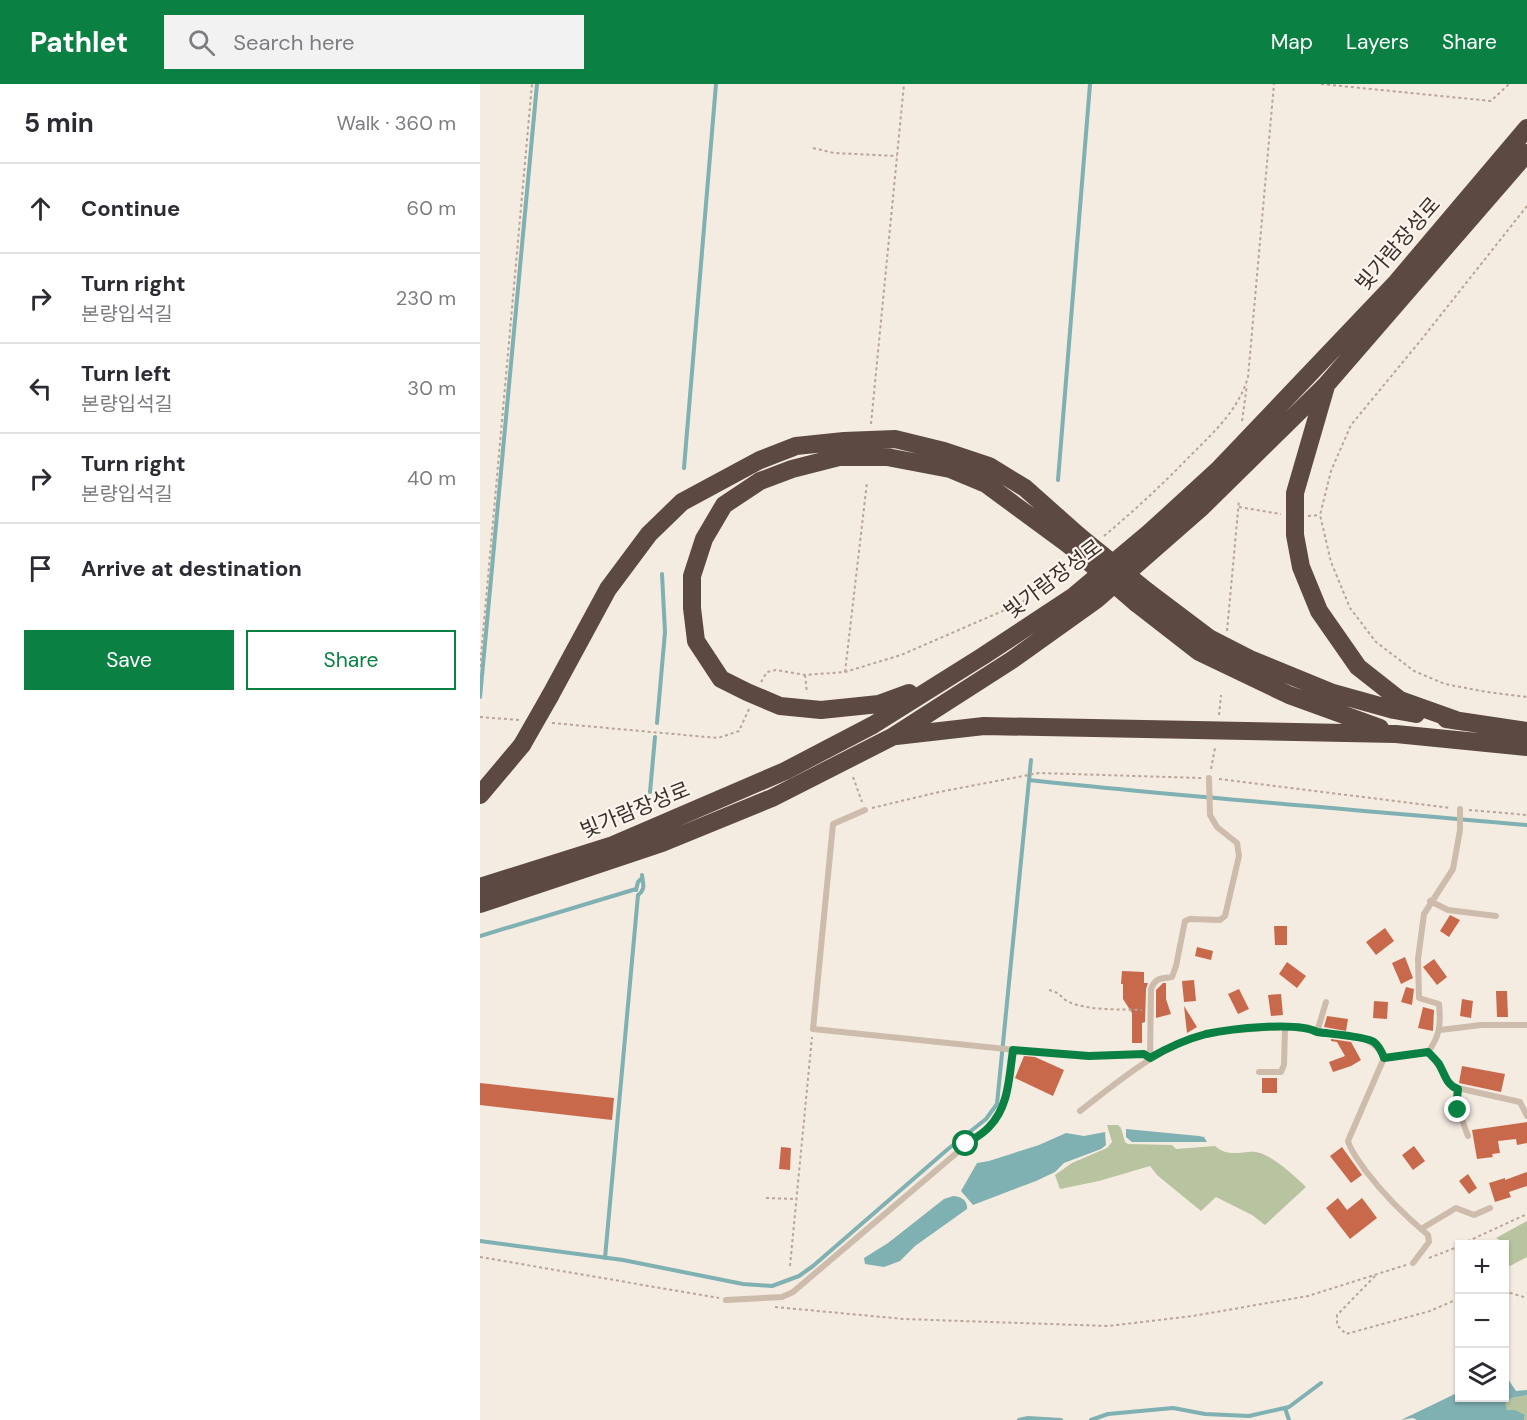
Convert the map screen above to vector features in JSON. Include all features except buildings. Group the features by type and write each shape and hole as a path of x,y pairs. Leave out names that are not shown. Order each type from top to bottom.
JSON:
{"highway":[{"name":"빛가람장성로","path":"480,887 613,845 785,771 873,725 1074,596 1149,533 1218,470 1395,284 1527,128"},
{"name":"빛가람장성로","path":"480,904 673,838 772,798 892,737 1012,660 1096,600 1201,508 1326,385 1527,153"},
{"path":"1326,385 1295,493 1295,535 1301,567 1319,611 1358,667 1400,700 1456,720"},
{"path":"480,795 522,745 608,589 649,534 682,502 760,460 796,447 844,441 895,439 944,451 988,466 1025,488 1074,548"},
{"path":"983,656 920,689 879,705 821,710 780,706 722,679 696,641 692,608 692,576 704,538 724,505 760,481 792,469 840,458 887,457 950,469 986,484 1142,598 1209,638 1250,659 1333,693 1394,710 1527,731"},
{"path":"1142,598 1199,652 1289,695 1396,734"},
{"path":"892,737 984,726 1396,734 1527,747"}],"lane":[{"path":"1150,1058 1151,989 1154,982 1160,978 1172,977 1185,921 1190,919 1220,920 1225,916 1239,856 1237,843 1217,827 1210,815 1209,778"},
{"path":"865,810 833,824 813,1029 1010,1050 1089,1056 1144,1054 1150,1058"},
{"path":"1384,1058 1428,1052 1440,1030 1439,1004 1419,998 1418,959 1424,914 1453,868 1460,830 1460,812"},
{"path":"1430,902 1448,910 1496,916"},
{"path":"1317,1032 1326,1002"},
{"path":"1440,1030 1481,1025 1527,1025"},
{"path":"1259,1072 1281,1072 1284,1065 1285,1026"},
{"path":"1080,1111 1150,1058 1206,1034 1285,1026 1373,1042 1380,1049 1384,1058 1348,1141 1359,1162 1384,1194 1398,1210 1428,1235 1429,1242 1413,1263"},
{"path":"726,1300 782,1297 793,1292 966,1144 988,1128 999,1115 1006,1100 1010,1050"},
{"path":"1428,1052 1438,1062 1447,1081 1453,1087 1520,1102 1527,1116"},
{"path":"1458,1089 1458,1110 1468,1136"},
{"path":"1421,1229 1456,1208 1474,1215 1490,1208"}],"path":[{"path":"480,668 532,84"},
{"path":"871,424 904,84"},
{"path":"1242,425 1274,84"},
{"path":"1321,84 1491,101 1509,84"},
{"path":"813,148 834,153 897,156"},
{"path":"1527,206 1351,425 1331,471 1320,515 1331,562 1350,608 1376,642 1414,671 1445,684 1527,697"},
{"path":"1099,541 1151,497 1226,419 1244,393 1248,377"},
{"path":"845,672 867,483"},
{"path":"1227,631 1239,500"},
{"path":"1238,507 1281,514"},
{"path":"1305,516 1320,515"},
{"path":"761,682 767,672 776,670 805,675 845,672 901,655 1021,603 1074,548"},
{"path":"805,675 807,693"},
{"path":"1220,715 1221,695"},
{"path":"552,723 718,738 739,731 750,707"},
{"path":"480,717 528,721"},
{"path":"1209,778 1215,748"},
{"path":"853,777 865,810 1039,772 1209,778 1460,812 1527,815"},
{"path":"1049,990 1058,992 1070,1003 1105,1009 1151,1010"},
{"path":"790,1266 813,1029"},
{"path":"766,1198 796,1199"},
{"path":"1472,1240 1527,1214"},
{"path":"773,1307 904,1319 1108,1326 1193,1316 1308,1296 1455,1247"},
{"path":"480,1257 726,1300"},
{"path":"1377,1274 1337,1315 1337,1324 1346,1334 1431,1311 1455,1300"},
{"path":"1509,1293 1527,1298"}],"green space":[{"path":"1107,1125 1118,1125 1128,1144 1172,1145 1176,1149 1215,1146 1233,1153 1260,1153 1278,1163 1306,1187 1265,1225 1252,1215 1216,1197 1201,1211 1157,1175 1150,1166 1099,1181 1060,1189 1055,1175 1072,1163 1107,1148 1112,1142"},
{"path":"1527,1221 1527,1257 1509,1266 1509,1240 1496,1238"},
{"path":"1527,1395 1527,1420 1524,1420 1525,1415 1507,1410 1504,1403 1509,1402 1512,1398"}],"water":[{"path":"1126,1129 1199,1136 1204,1137 1207,1142 1132,1142 1126,1137"},
{"path":"1105,1132 1106,1145 1101,1149 1064,1163 1055,1172 1036,1181 973,1205 961,1191 977,1163 1039,1145 1066,1133 1084,1136"},
{"path":"953,1196 963,1199 967,1209 915,1246 900,1261 884,1267 865,1264 864,1258 888,1243 944,1199"},
{"path":"1509,1380 1516,1391 1527,1390 1527,1395 1509,1400"},
{"path":"1455,1394 1455,1402 1506,1402 1507,1410 1515,1410 1525,1415 1524,1420 1417,1420 1413,1418 1401,1420"}],"waterway":[{"path":"480,697 537,84"},
{"path":"684,468 716,84"},
{"path":"1058,480 1090,84"},
{"path":"657,723 665,632 662,574"},
{"path":"650,792 655,737"},
{"path":"1029,780 1031,760"},
{"path":"480,1241 623,1260 743,1284 772,1286 799,1276 813,1266 986,1119 997,1104 1029,780 1527,825"},
{"path":"605,1258 638,895 642,891 642,875"},
{"path":"636,890 642,878"},
{"path":"480,936 636,889"},
{"path":"1091,1420 1108,1414 1173,1408 1205,1414 1249,1416 1289,1407 1321,1383"},
{"path":"1285,1408 1289,1420"},
{"path":"1019,1420 1028,1418 1061,1420"}],"route":[{"path":"966,1144 988,1128 999,1115 1006,1100 1013,1050 1089,1056 1144,1054 1150,1058 1206,1034 1285,1026 1365,1039 1373,1042 1380,1049 1384,1058 1428,1052 1438,1062 1447,1081 1458,1089 1458,1110"}]}
